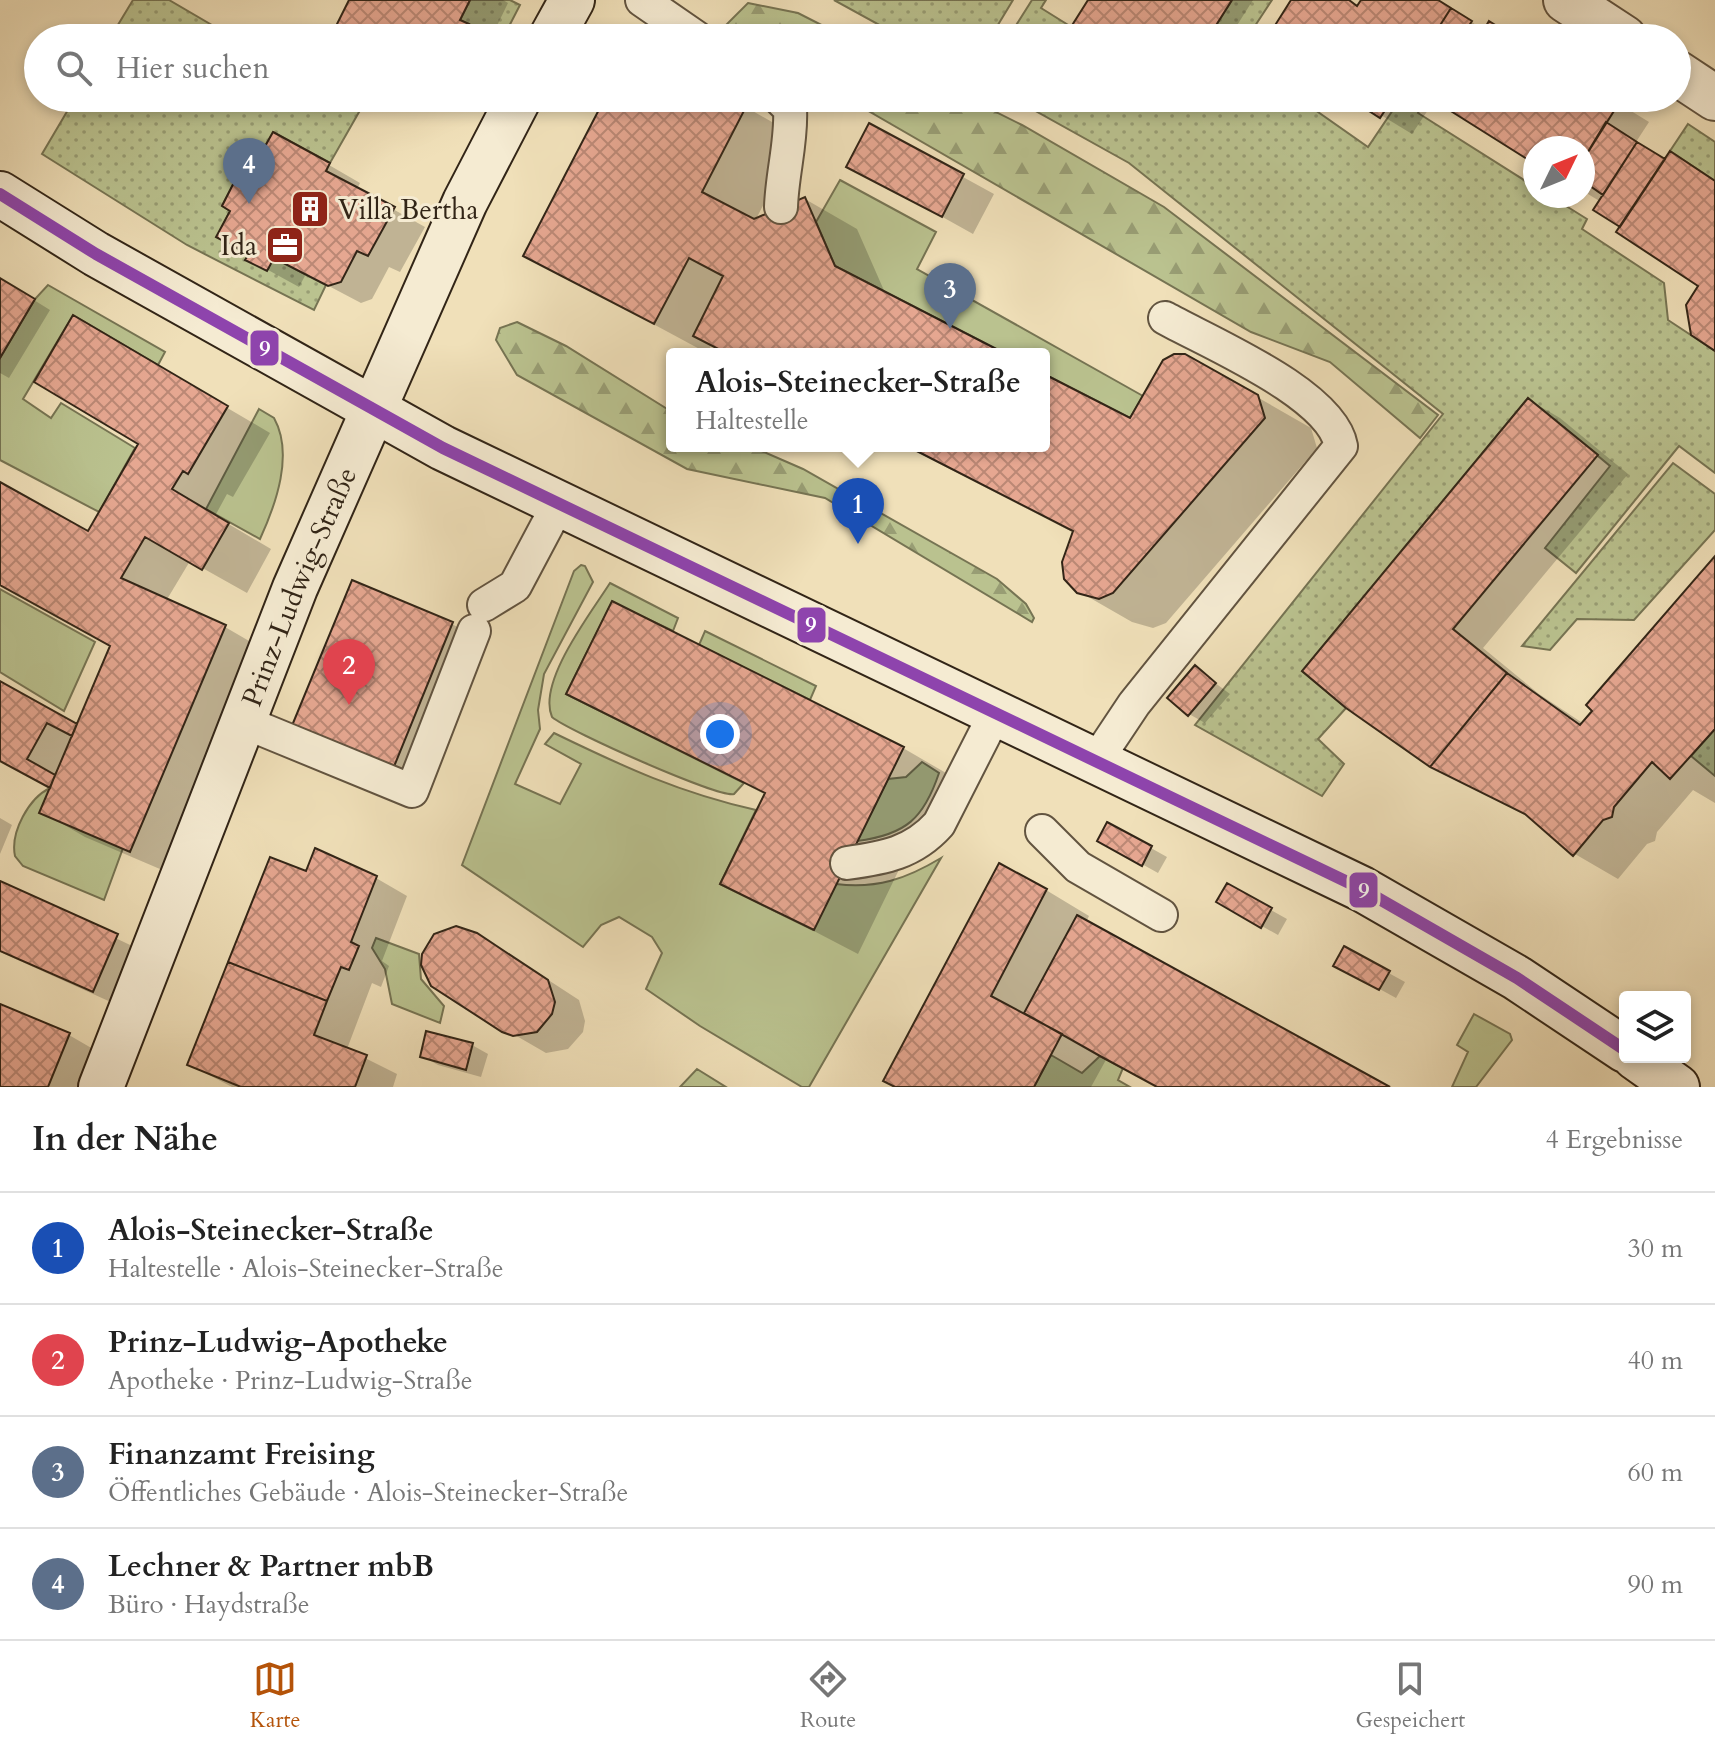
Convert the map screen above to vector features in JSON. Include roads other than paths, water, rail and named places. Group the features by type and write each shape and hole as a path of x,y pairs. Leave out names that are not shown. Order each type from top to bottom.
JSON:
{"main road":[{"path":"559,24 572,0"},
{"path":"1566,0 1603,24"},
{"path":"1691,82 1715,98"},
{"name":"Prinz-Ludwig-Straße","path":"101,1087 295,588 465,202 512,112"},
{"path":"0,194 96,254 375,412 558,505 1375,896 1517,978 1619,1046"},
{"path":"1643,1063 1677,1087"}],"lane":[{"path":"642,0 677,24"},
{"path":"781,207 790,112"},
{"path":"1096,761 1134,704 1341,446 1339,430 1300,393 1165,318"},
{"path":"244,722 412,791 479,618 515,586 558,505"},
{"path":"847,863 884,858 925,840 939,824 995,714"},
{"path":"1042,831 1078,867 1161,915"}],"place":[{"name":"Lechner & Partner mbB","path":"249,204"},
{"name":"Villa Bertha","path":"310,209"},
{"name":"Ida","path":"285,245"},
{"name":"Finanzamt Freising","path":"950,329"},
{"name":"Alois-Steinecker-Straße","path":"858,544"},
{"name":"Prinz-Ludwig-Apotheke","path":"349,705"}]}
